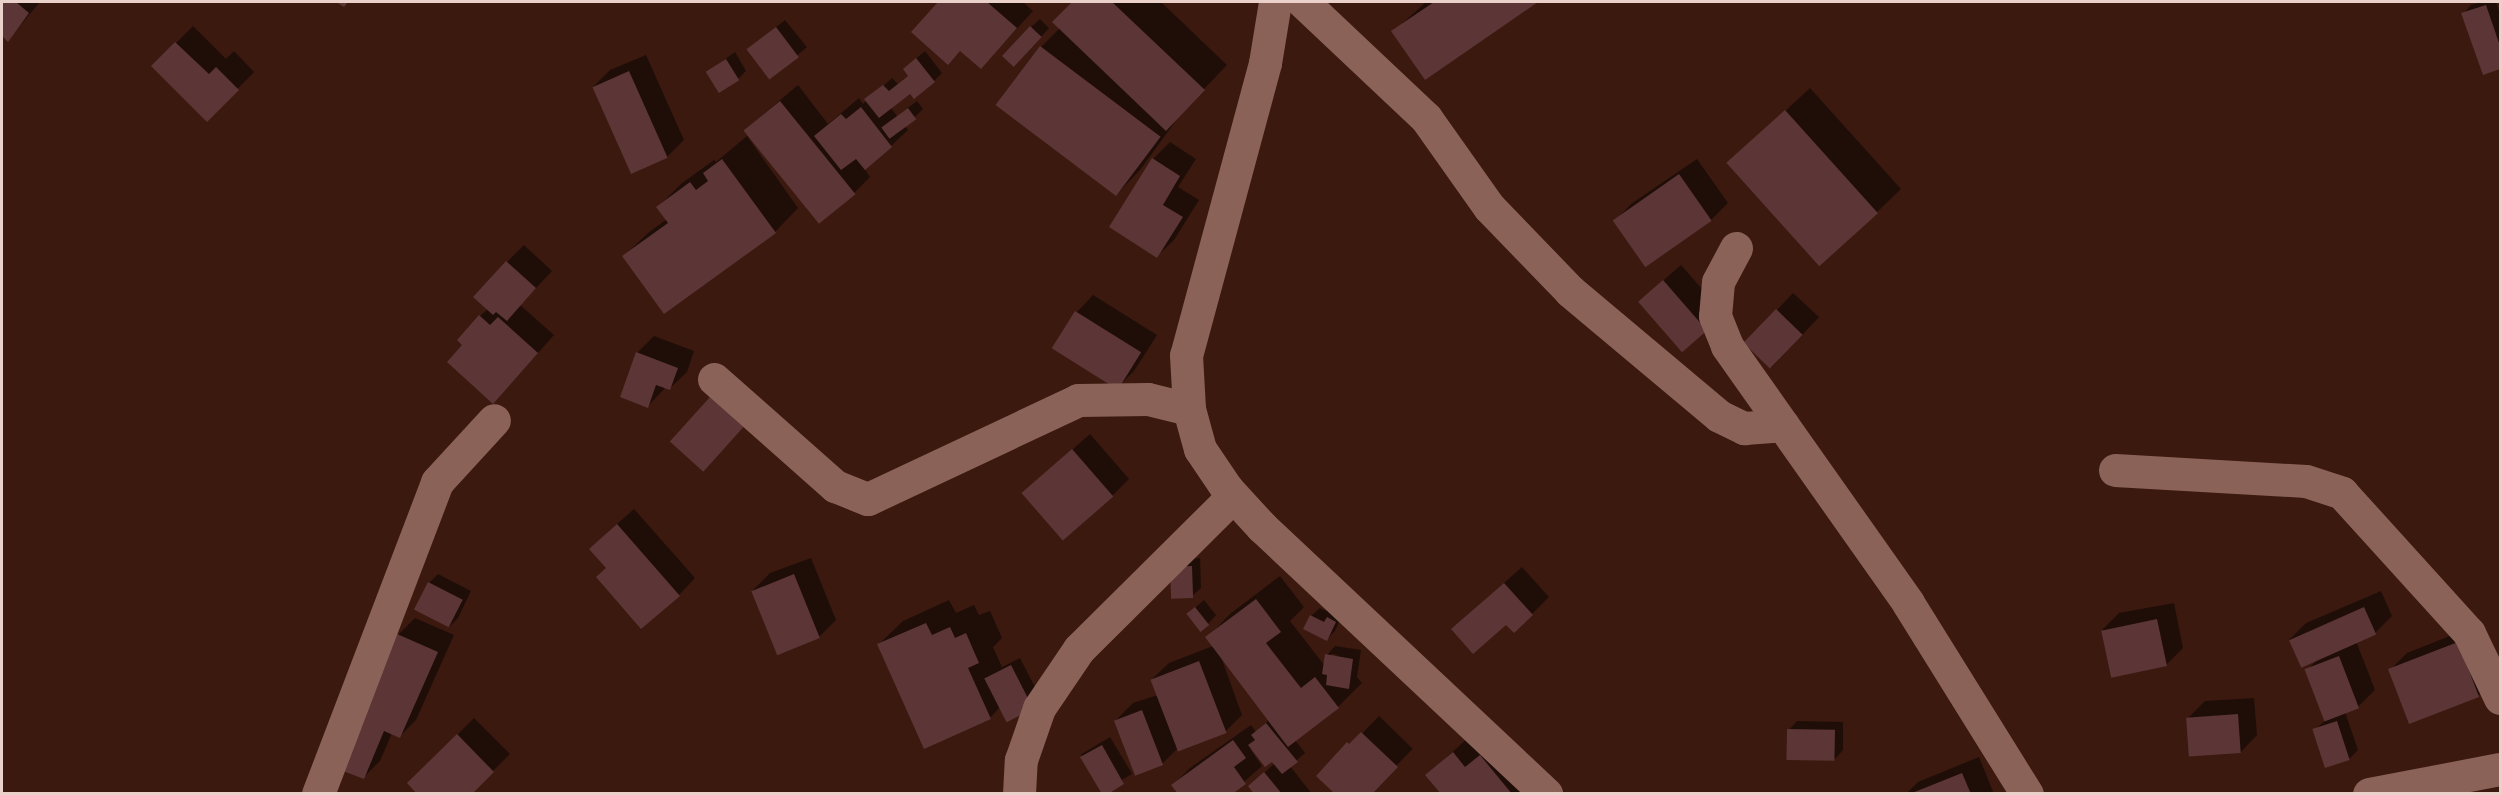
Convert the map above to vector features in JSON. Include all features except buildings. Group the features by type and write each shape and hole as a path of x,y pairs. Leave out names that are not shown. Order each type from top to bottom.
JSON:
{"street":[{"path":"1275,2 1265,63 1186,355 1189,409 1200,449 1233,496 1262,527 1546,794"},
{"path":"1303,2 1426,118 1489,207 1570,291 1719,416 1744,428 1783,425"},
{"path":"1736,248 1718,282 1715,315 1727,346 1908,603 2027,794"},
{"path":"714,379 835,486 868,499 1078,400 1148,399 1189,409"},
{"path":"318,794 437,482 494,420"},
{"path":"2115,470 2306,482 2342,493 2469,633 2500,698"},
{"path":"1019,794 1021,760 1039,708 1079,649 1233,496"},
{"path":"2369,794 2500,770"}]}
